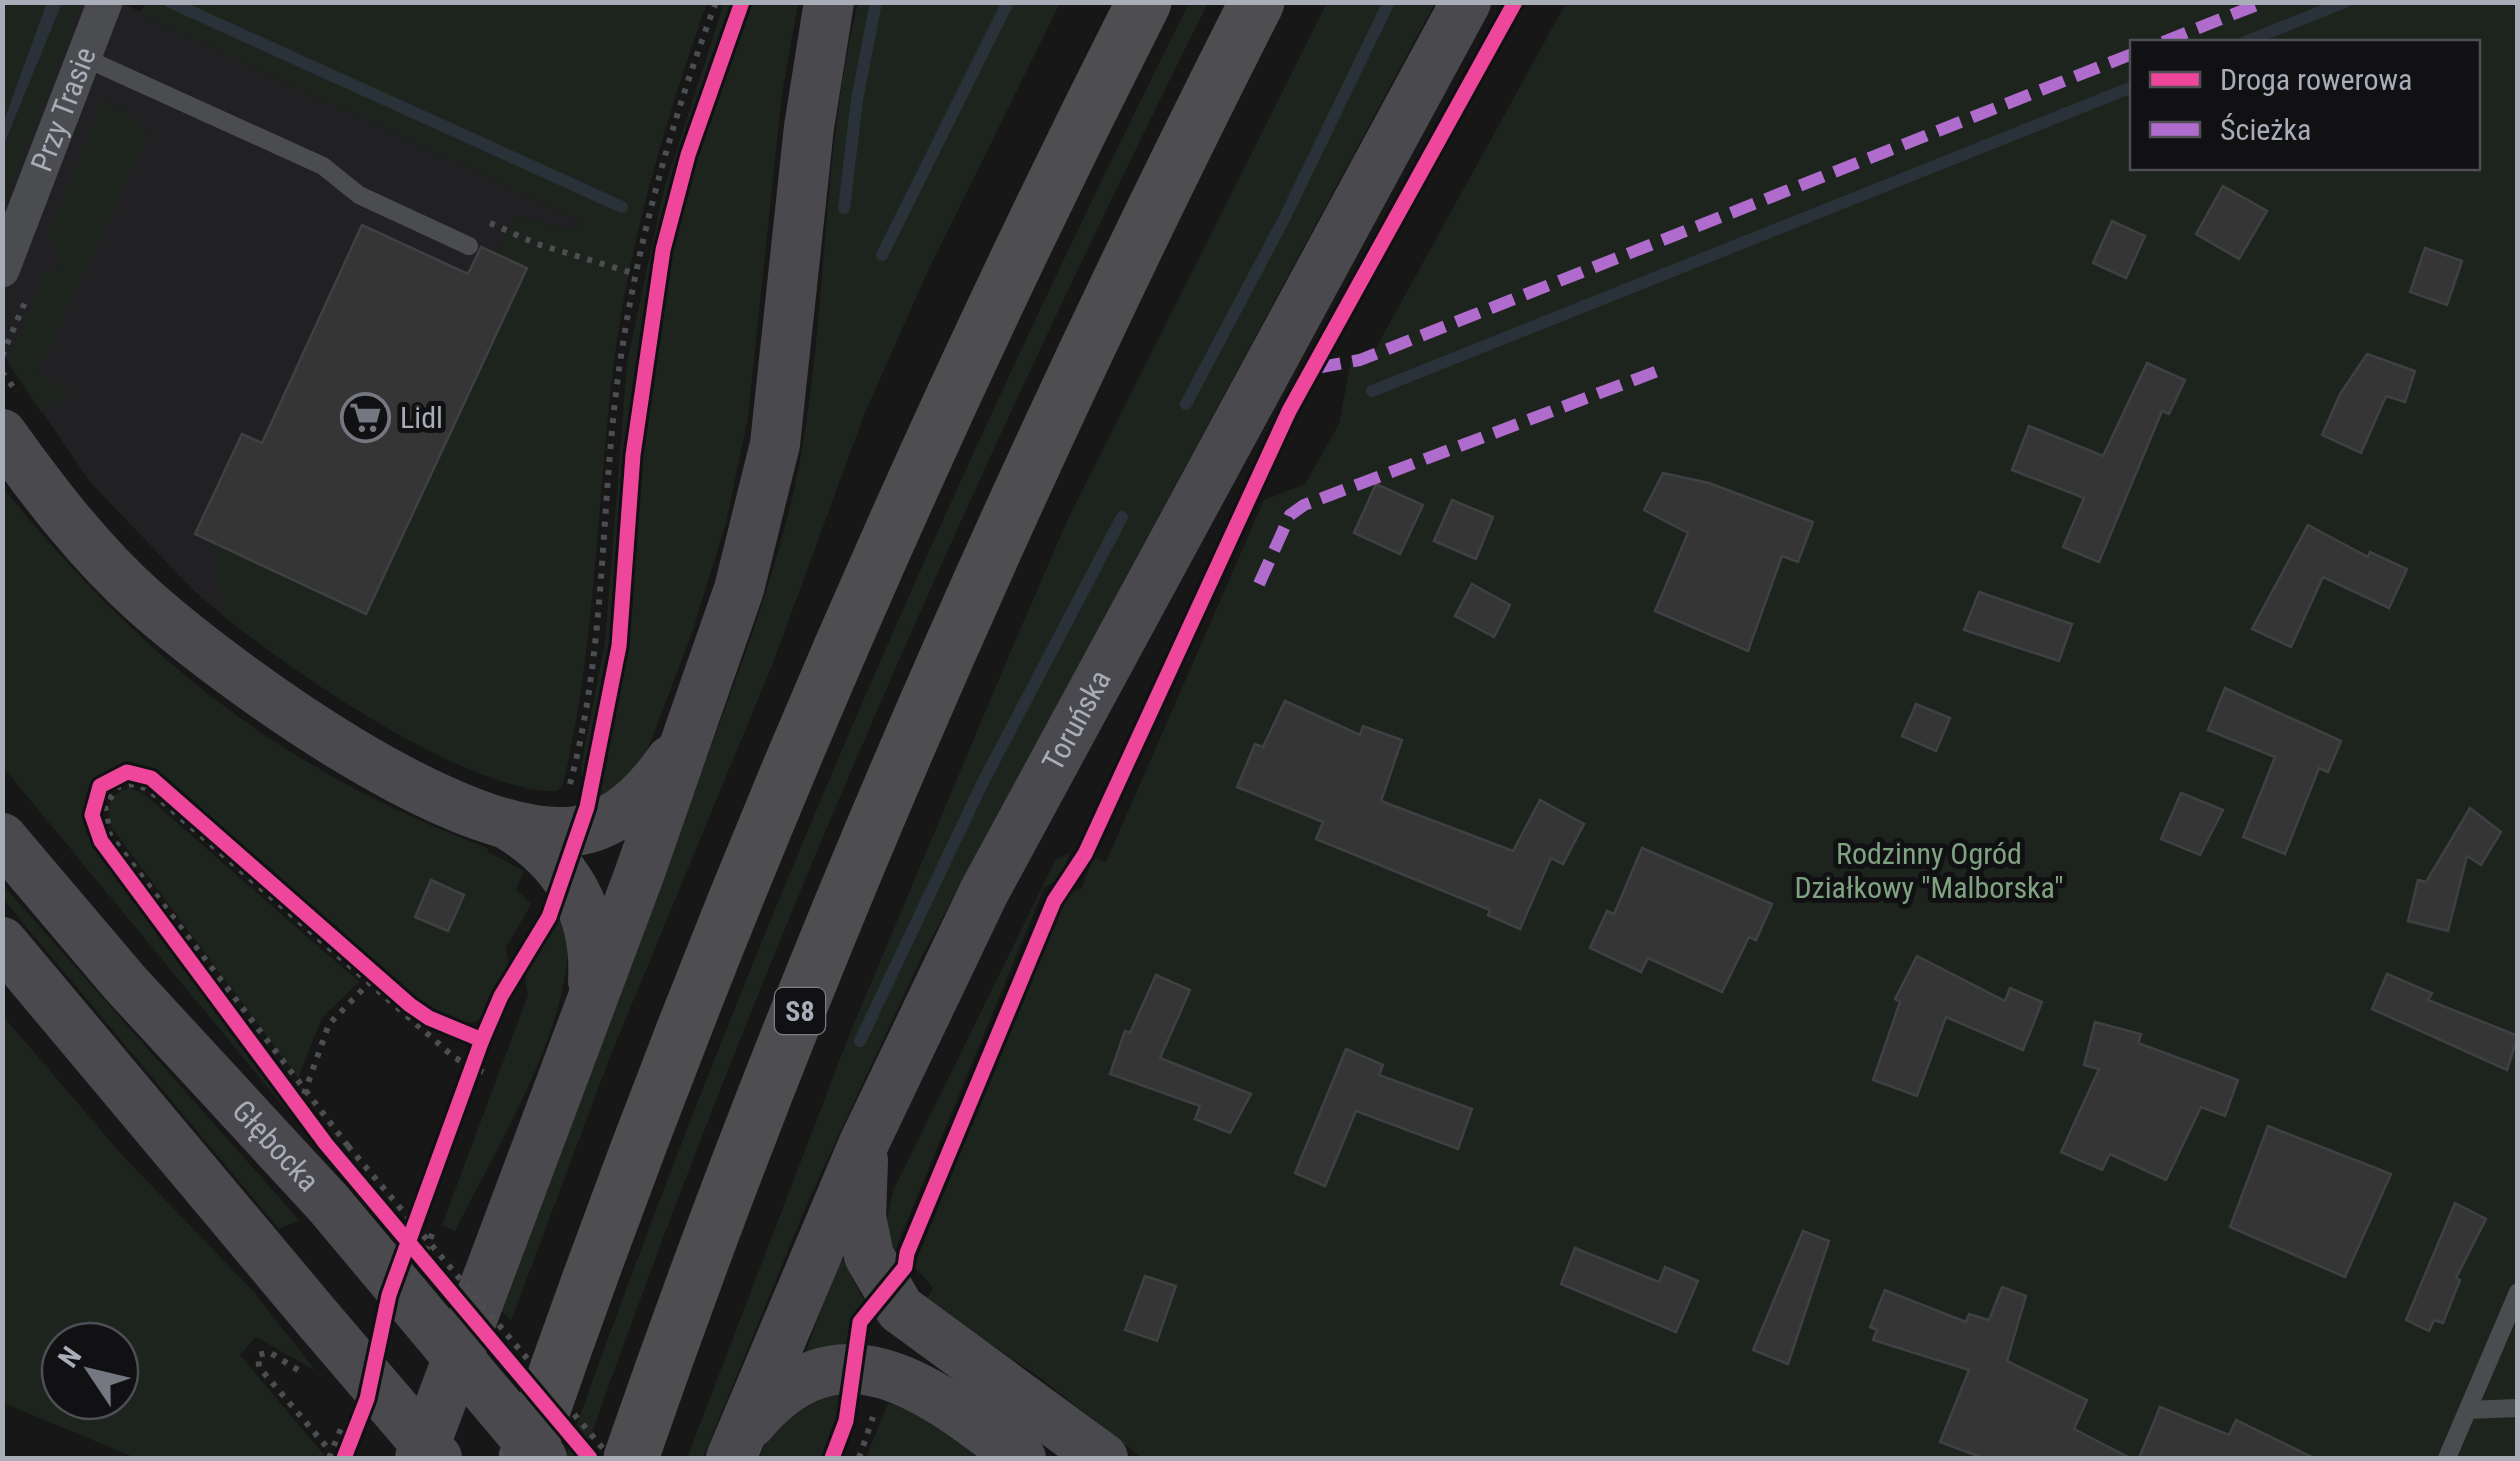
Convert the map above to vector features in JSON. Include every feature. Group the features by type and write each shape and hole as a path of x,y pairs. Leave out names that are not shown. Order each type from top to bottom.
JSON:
{"highway":[{"path":"526,1458 612,1210 816,705 1069,152 1144,2"},
{"name":"S8","path":"631,1458 702,1252 893,780 1166,182 1257,2"}],"street":[{"name":"Przy Trasie","path":"2,270 105,2"},
{"path":"420,1458 586,1016 739,588 775,444 808,127 829,2"},
{"name":"Toruńska","path":"736,1447 864,1142 984,892 1466,2"},
{"path":"2,434 96,553 144,602 244,682 347,748 450,802 508,825 559,832 580,830 616,816 656,780 695,716"},
{"path":"508,825 555,863 584,908 593,943 586,1016"},
{"name":"Głębocka","path":"2,838 125,983 335,1183 542,1458"},
{"path":"2,942 437,1458"},
{"path":"864,1142 862,1216 870,1256 900,1309 1103,1458"},
{"path":"736,1447 766,1404 792,1383 853,1368 876,1369 910,1381 1021,1458"}],"lane":[{"path":"85,58 305,158 359,195 468,246"},
{"path":"2446,1458 2518,1292"},
{"path":"2468,1410 2518,1408"}],"path":[{"path":"566,802 598,635 618,377 636,274 666,156 716,2"},
{"path":"525,238 636,274"},
{"path":"447,1026 410,1005 150,778 126,772 100,786 92,815 101,841 335,1183 590,1458"},
{"path":"490,1075 475,1061 454,1058 149,790 128,784 110,795 104,813 110,835 304,1094 610,1458"},
{"path":"304,1094 329,1024 369,982"},
{"path":"466,1085 475,1061"},
{"path":"409,1240 422,1204"},
{"path":"271,1353 259,1354 259,1367 334,1456"},
{"path":"859,1458 874,1420 873,1406"},
{"path":"334,1456 362,1415"},
{"path":"334,1456 342,1426"}],"shaded area":[{"path":"47,2 62,3 3,147 3,123"},
{"path":"120,2 585,222 367,686 246,634 195,592 90,482 3,354 2,197 77,3"}],"green space":[{"path":"145,2 707,3 652,176 630,265 615,355 583,677 563,784 557,791 520,786 430,751 336,697 254,640 223,616 215,544 366,613 526,268 496,254 516,216 572,231 584,222 140,14"},
{"path":"3,3 47,3 3,123"},
{"path":"62,3 79,3 3,208 3,147"},
{"path":"724,3 733,3 682,150 646,303 631,406 610,650 583,796 581,767 605,642 627,363 664,189"},
{"path":"747,3 798,3 782,94 748,417 726,523 691,636 647,751 629,776 593,806 617,698 649,369 664,275 701,138"},
{"path":"858,3 1060,3 927,273 864,415 773,663 610,1057 511,1321 502,1311 743,660 781,540 807,417 839,105"},
{"path":"1189,3 1208,3 1035,359 953,539 795,903 650,1272 583,1458 565,1458 704,1087 854,721 1017,359"},
{"path":"1327,3 1435,3 923,954 810,1197 703,1458 687,1458 850,1033 1068,519"},
{"name":"Rodzinny Ogród Działkowy \"Malborska\"","path":"1566,3 2517,3 2517,1458 1142,1458 1039,1377 926,1300 933,1288 914,1266 1069,891 1081,889 1094,857 1106,862 1264,500 1305,484 1339,424 1352,355 1376,348"},
{"path":"103,99 128,112 149,134 37,374 70,392 41,412 8,363 46,269 51,273 62,266 49,236 51,227"},
{"path":"3,488 109,606 220,703 280,745 345,783 488,848 487,851 524,871 516,889 531,904 506,948 509,966 479,1021 460,1024 421,1007 157,776 122,766 108,770 91,792 88,825 93,843 293,1110 289,1113 3,767"},
{"path":"129,788 143,793 359,982 322,1018 298,1078 112,828 110,803 116,794"},
{"path":"1070,853 1060,878 1044,888 894,1253 886,1231 893,1191 1056,859"},
{"path":"2,884 299,1220 279,1229 3,899"},
{"path":"559,911 568,948 555,1019 525,1094 455,1231 442,1225 528,995 524,970"},
{"path":"3,1016 123,1156 253,1291 316,1371 256,1337 240,1355 324,1455 136,1458 47,1421 140,1421 140,1321 40,1321 40,1418 3,1403"},
{"path":"843,1260 865,1302 855,1314 847,1344 806,1351 839,1261"},
{"path":"843,1387 840,1419 826,1458 759,1458 773,1426"},
{"path":"888,1403 904,1406 982,1458 866,1458"}],"building":[{"path":"2223,186 2267,211 2239,259 2196,234"},
{"path":"2112,221 2145,236 2126,278 2093,263"},
{"name":"Lidl","path":"362,225 468,274 481,247 527,268 366,614 195,534 242,434 262,443"},
{"path":"2425,248 2462,261 2447,305 2410,292"},
{"path":"2367,354 2415,371 2405,402 2386,396 2361,453 2322,435 2340,394"},
{"path":"2147,363 2185,380 2169,414 2162,411 2099,562 2063,547 2084,498 2012,470 2029,426 2103,456"},
{"path":"1663,473 1709,483 1813,522 1798,562 1782,556 1748,651 1655,611 1688,533 1644,510"},
{"path":"1376,484 1423,505 1400,554 1354,533"},
{"path":"1452,500 1493,517 1476,559 1434,541"},
{"path":"2308,525 2368,557 2370,552 2407,569 2389,608 2323,577 2291,647 2252,629"},
{"path":"1472,584 1510,605 1494,637 1455,616"},
{"path":"1979,592 2072,624 2059,661 1964,630"},
{"path":"2225,688 2341,741 2328,772 2319,768 2285,854 2243,837 2275,757 2208,730"},
{"path":"1285,701 1360,735 1363,726 1402,740 1381,801 1513,851 1540,800 1584,824 1563,864 1551,858 1520,929 1488,915 1490,910 1316,839 1323,822 1237,787 1255,744 1263,747"},
{"path":"1916,704 1950,718 1936,751 1902,736"},
{"path":"2181,793 2223,810 2200,855 2161,839"},
{"path":"2470,808 2501,832 2481,865 2467,856 2448,931 2408,921 2418,880 2426,882"},
{"path":"1642,848 1772,904 1756,940 1749,937 1722,992 1648,958 1641,972 1590,948 1607,911 1614,914"},
{"path":"431,880 464,895 448,931 415,917"},
{"path":"1917,956 2005,1001 2010,988 2042,1002 2023,1050 1946,1017 1917,1096 1873,1080 1900,1002 1895,999"},
{"path":"2387,974 2432,993 2428,1000 2518,1036 2507,1070 2372,1009"},
{"path":"1156,975 1190,990 1160,1058 1251,1094 1230,1133 1195,1119 1200,1106 1110,1074 1125,1031 1130,1033"},
{"path":"2095,1022 2141,1034 2138,1043 2238,1080 2225,1116 2201,1107 2166,1180 2110,1154 2102,1170 2061,1152 2099,1069 2084,1065"},
{"path":"1346,1049 1383,1065 1379,1075 1472,1109 1458,1149 1356,1111 1325,1186 1295,1173"},
{"path":"2268,1126 2391,1174 2345,1277 2230,1227"},
{"path":"2455,1203 2486,1219 2456,1278 2460,1280 2443,1323 2434,1320 2429,1331 2406,1320"},
{"path":"1803,1231 1829,1241 1788,1364 1753,1350"},
{"path":"1575,1248 1659,1282 1665,1267 1698,1281 1676,1332 1561,1284"},
{"path":"1145,1276 1176,1286 1157,1341 1125,1330"},
{"path":"2002,1287 2026,1296 2007,1361 2087,1400 2074,1429 2130,1458 1983,1458 1940,1442 1969,1370 1873,1340 1877,1330 1870,1327 1885,1290 1966,1322 1969,1314 1989,1320"},
{"path":"2160,1407 2229,1435 2236,1420 2314,1458 2139,1458"}],"waterway":[{"path":"170,2 622,207"},
{"path":"844,208 857,100 876,2"},
{"path":"882,255 1008,2"},
{"path":"1186,404 1284,219 1389,2"},
{"path":"2250,40 2345,2"},
{"path":"1372,391 2130,88"},
{"path":"860,1041 982,784 1122,517"}],"marked path":[{"path":"2168,40 2264,2"},
{"path":"1316,368 1360,360 2130,55"},
{"path":"1259,584 1290,515 1304,505 1663,369"}],"cycle path":[{"path":"344,1458 367,1399 389,1295 482,1040 501,996 549,917 587,807 619,646 633,455 663,250 688,155 742,2"},
{"path":"832,1458 846,1421 860,1322 905,1267 907,1253 1054,901 1085,854 1289,411 1515,2"},
{"path":"482,1040 429,1018 410,1005 151,778 127,772 100,786 92,815 101,841 326,1144 590,1458"}],"place":[{"name":"Lidl","path":"365,418"}]}
